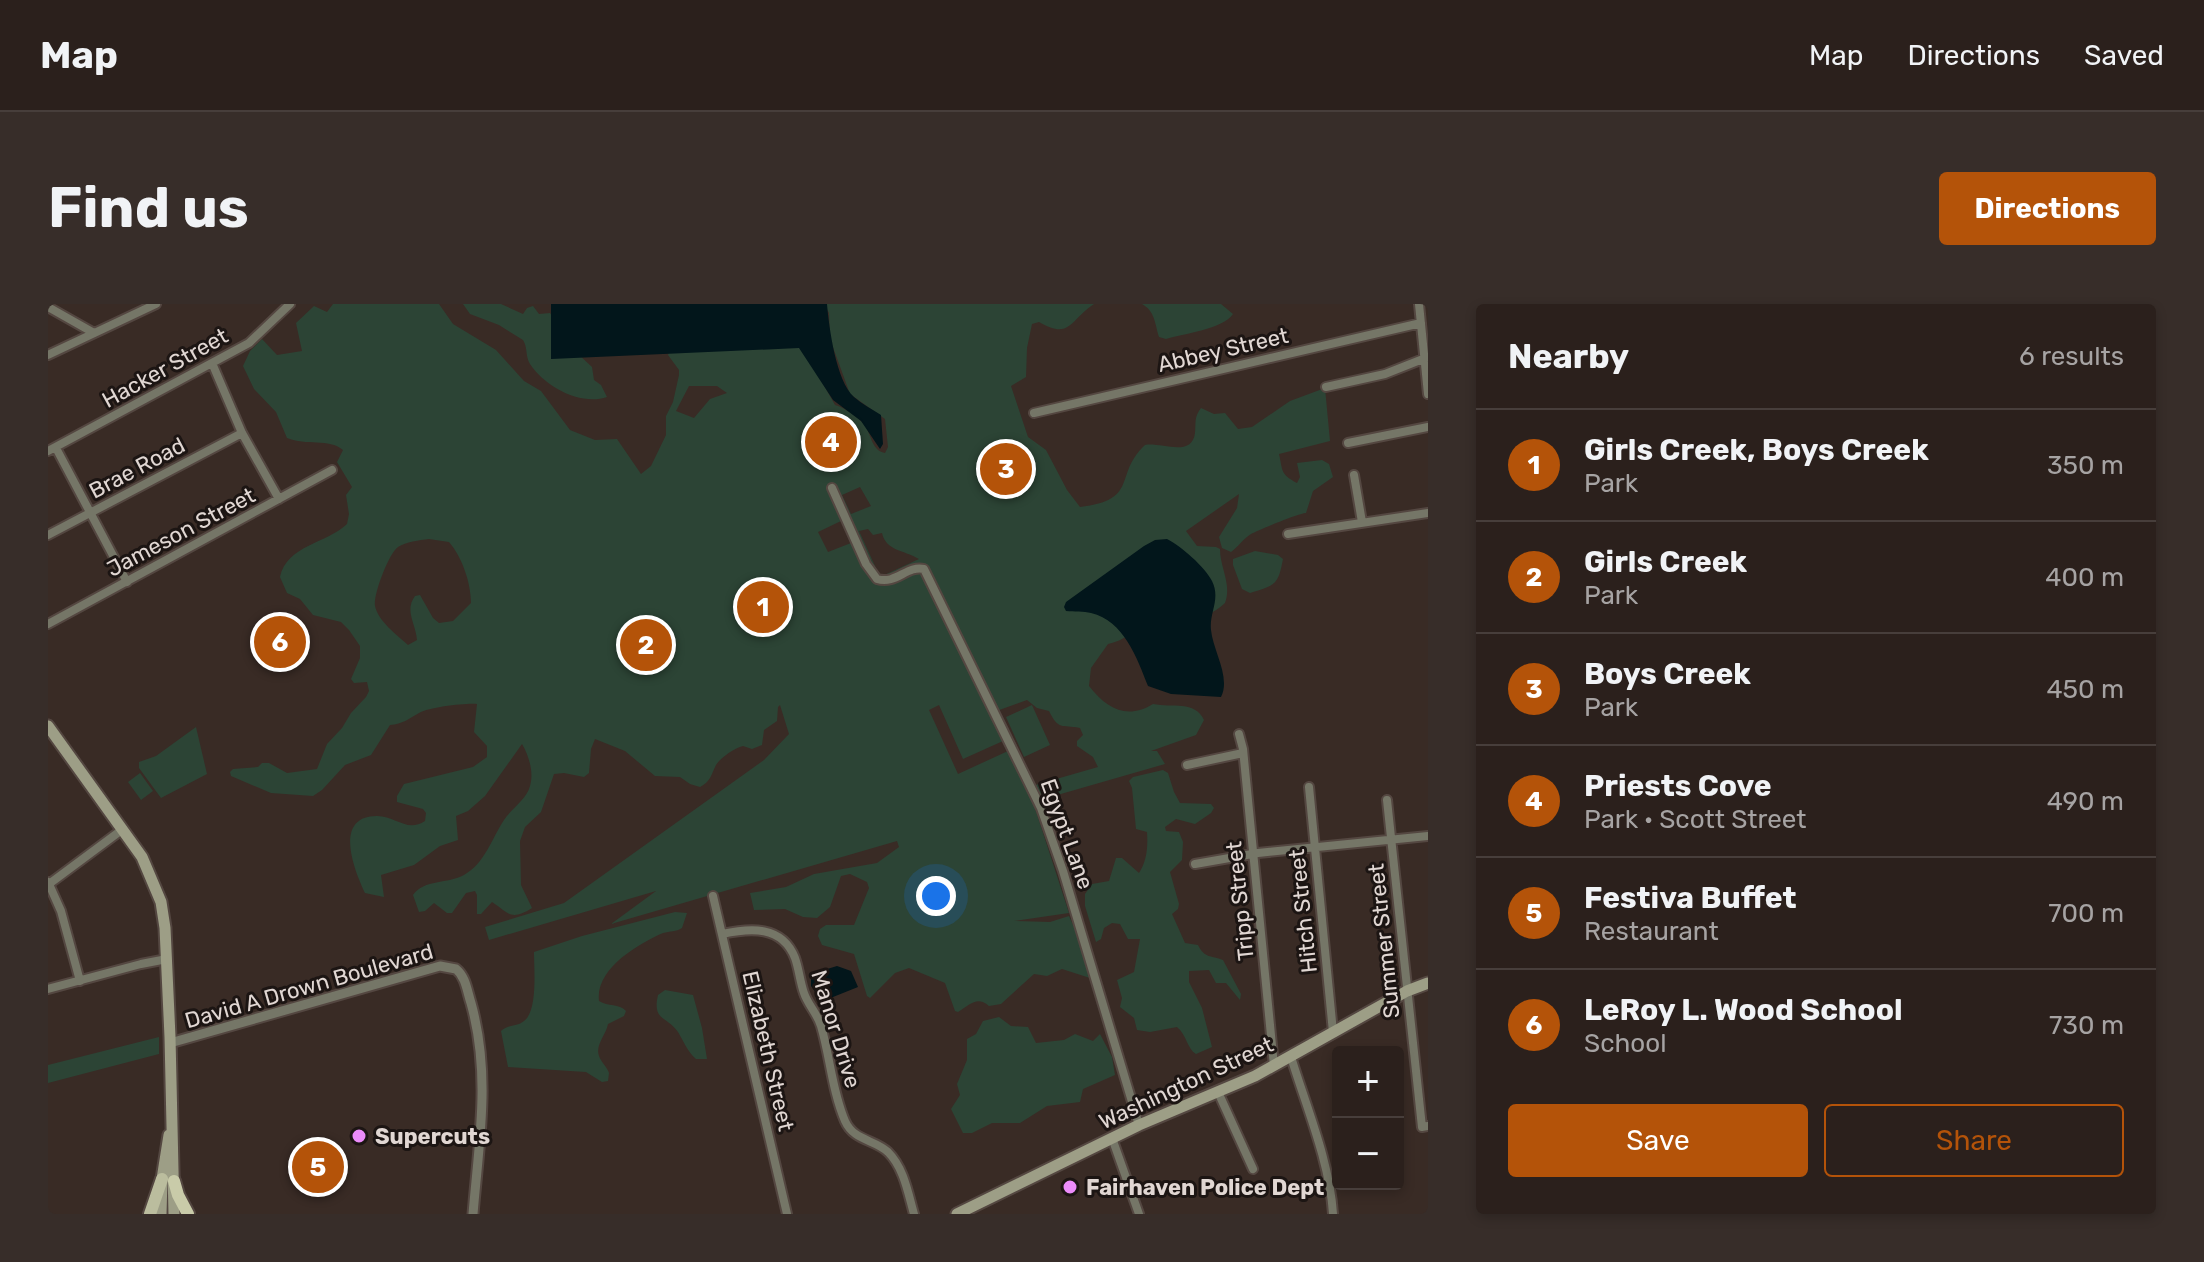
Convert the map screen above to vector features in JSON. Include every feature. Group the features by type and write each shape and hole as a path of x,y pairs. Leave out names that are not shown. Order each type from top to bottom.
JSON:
{"highway":[{"path":"168,1180 188,1214"}],"main road":[{"path":"48,726 142,857 161,902 167,959 171,1126 168,1180 161,1214"},
{"name":"Washington Street","path":"957,1214 1139,1125 1274,1066 1407,991 1428,983"},
{"path":"150,1214 168,1180"},
{"path":"168,1180 174,1214"}],"street":[{"path":"48,355 156,304"},
{"name":"Hacker Street","path":"52,450 249,343 290,304"},
{"path":"1419,304 1428,394"},
{"path":"48,307 94,333"},
{"name":"Abbey Street","path":"1034,413 1421,323"},
{"path":"1326,387 1385,374 1426,358"},
{"path":"212,363 242,433 279,499"},
{"path":"1348,443 1428,427"},
{"name":"Brae Road","path":"48,535 242,433"},
{"path":"52,450 91,513 127,582"},
{"name":"Jameson Street","path":"48,624 332,470"},
{"path":"1354,475 1362,522"},
{"name":"Egypt Lane","path":"832,488 866,564 877,579 891,580 917,568 924,569 1041,808 1063,871 1139,1125"},
{"path":"1288,534 1428,513"},
{"name":"Tripp Street","path":"1239,734 1274,1066"},
{"path":"1187,765 1243,753"},
{"name":"Hitch Street","path":"1309,787 1333,1032"},
{"name":"Summer Street","path":"1387,800 1425,1127"},
{"path":"80,981 61,911 49,883 123,829"},
{"path":"1195,864 1428,836"},
{"name":"Elizabeth Street","path":"713,896 787,1214"},
{"name":"Manor Drive","path":"722,934 750,928 764,930 789,946 804,995 819,1021 846,1122 858,1137 885,1149 895,1160 914,1214"},
{"path":"48,989 167,959"},
{"name":"David A Drown Boulevard","path":"170,1043 440,966 456,969 463,976 483,1064 473,1214"},
{"path":"1291,1057 1331,1193 1333,1214"},
{"path":"1218,1092 1253,1169"},
{"path":"1112,1138 1137,1213"}],"green space":[{"path":"333,304 439,304 453,324 496,350 524,381 541,391 570,430 595,440 617,439 641,474 651,466 666,435 666,416 673,402 679,375 679,370 668,355 670,349 779,335 804,350 835,405 862,422 876,448 885,453 888,447 885,419 850,394 830,339 829,313 824,304 1094,304 1063,329 1039,322 1032,324 1026,377 1011,386 1028,437 1046,450 1067,490 1080,507 1111,499 1123,485 1135,456 1145,445 1182,447 1193,441 1196,417 1201,408 1214,414 1225,413 1238,429 1252,427 1290,401 1325,388 1330,441 1279,454 1285,474 1297,483 1300,477 1297,463 1322,460 1329,464 1333,477 1313,491 1306,513 1251,534 1231,552 1222,548 1219,537 1237,508 1239,494 1186,531 1197,546 1220,549 1227,589 1225,603 1206,615 1147,628 1108,644 1091,668 1089,686 1103,701 1118,710 1135,711 1153,704 1182,706 1195,710 1204,720 1196,735 1151,751 1157,751 1165,764 1033,802 1069,913 1014,921 1050,922 1069,916 1090,978 1062,969 1047,976 1034,974 1001,1004 989,1006 977,1001 958,1012 945,983 909,968 895,973 870,998 854,954 822,945 818,936 820,929 826,925 854,925 869,888 867,882 850,874 841,876 830,907 817,918 803,917 785,909 754,910 750,893 786,887 814,874 877,863 899,847 897,841 611,924 656,891 489,940 485,927 564,903 764,760 789,734 780,705 777,721 764,730 762,745 752,749 743,746 728,753 718,762 709,780 700,787 680,777 655,776 625,751 595,739 589,773 584,777 554,774 541,812 525,827 520,841 521,885 532,908 514,915 492,902 481,914 477,914 475,891 466,893 452,913 447,913 434,903 419,912 413,895 423,886 464,875 482,858 504,820 530,786 530,764 522,744 485,796 468,811 456,816 458,840 440,846 414,865 381,875 384,897 365,893 350,847 355,825 363,818 384,817 407,825 425,821 423,809 397,802 404,784 473,767 487,757 487,746 474,732 477,704 431,709 390,725 371,755 345,765 313,796 271,793 231,776 233,769 258,767 262,763 269,763 287,773 317,769 327,744 369,691 367,682 354,683 351,679 360,658 360,646 349,630 341,622 313,615 300,599 287,593 280,577 290,558 347,524 346,495 352,487 337,462 343,450 331,444 287,438 276,412 254,389 243,366 250,351 262,339 277,355 302,351 296,323 314,306 327,312","holes":["689,386 717,386 727,393 710,399 694,418 676,411","860,487 871,506 851,514 842,495","841,521 851,543 828,552 818,532","868,529 873,535 882,533 892,547 919,559 880,577 859,531","429,539 449,542 465,571 471,603 453,621 439,623 420,595 415,596 411,612 417,640 408,645 388,627 375,606 376,593 390,557 405,544","1027,700 1037,708 1049,711 1058,724 1080,728 1083,735 1077,746 1093,757 1098,767 1025,788 1008,751 958,774 929,710 939,705 963,759 1003,741 991,713"]},
{"path":"463,304 501,304 523,314 533,306 539,314 550,313 576,352 592,367 594,380 601,385 607,397 575,397 554,387 530,364 523,340 499,325 470,314"},
{"path":"1142,304 1221,304 1233,314 1221,324 1166,339 1159,337 1152,314"},
{"path":"1255,551 1278,555 1283,559 1277,580 1250,593 1242,589 1233,559"},
{"path":"1032,705 1050,745 1024,757 1006,717"},
{"path":"196,727 207,774 161,798 139,768 139,762 156,756"},
{"path":"1163,770 1168,773 1180,803 1211,804 1214,808 1195,824 1176,819 1165,827 1166,831 1179,832 1183,842 1182,860 1170,872 1179,904 1172,914 1185,943 1198,945 1206,955 1223,960 1241,994 1240,1000 1226,983 1216,983 1209,970 1189,971 1189,982 1202,1008 1212,1047 1196,1054 1177,1027 1150,1032 1137,1030 1134,1018 1120,1007 1122,998 1117,980 1134,972 1140,939 1128,939 1120,924 1112,923 1104,928 1101,939 1096,942 1085,906 1085,894 1092,884 1109,881 1116,858 1122,858 1139,873 1142,868 1147,832 1136,829 1129,781 1133,777"},
{"path":"140,773 153,791 141,800 128,782"},
{"path":"675,912 687,913 682,928 663,933 631,951 604,978 599,1001 626,1011 624,1016 608,1024 598,1048 609,1073 608,1081 602,1082 586,1072 508,1067 501,1031 521,1023 528,1016 534,989 534,952"},
{"path":"665,990 693,995 707,1059 696,1059 674,1027 659,1014 658,995"},
{"path":"999,1017 1011,1026 1028,1027 1036,1043 1064,1040 1075,1034 1093,1041 1100,1034 1112,1057 1115,1075 1083,1089 1080,1102 1047,1106 1020,1123 992,1123 972,1133 963,1133 951,1109 960,1095 957,1084 967,1060 967,1039 976,1034 983,1021"},
{"path":"159,1037 159,1054 48,1083 48,1065"}],"shaded area":[{"path":"551,304 827,304 834,353 842,379 854,397 881,415 883,444 880,449 861,421 833,400 799,348 551,359"},
{"path":"1167,539 1198,563 1212,581 1215,600 1211,630 1223,673 1221,697 1171,694 1148,686 1121,632 1102,617 1066,611 1064,607 1066,602 1144,546 1155,540"},
{"path":"837,966 851,971 858,987 818,1001 811,986 811,974"}],"place":[{"name":"Priests Cove","path":"831,442"},
{"name":"Boys Creek","path":"1006,469"},
{"name":"Girls Creek, Boys Creek","path":"763,607"},
{"name":"LeRoy L. Wood School","path":"280,642"},
{"name":"Girls Creek","path":"646,645"},
{"name":"Supercuts","path":"359,1136"},
{"name":"Festiva Buffet","path":"318,1167"},
{"name":"Fairhaven Police Dept","path":"1070,1187"}]}
